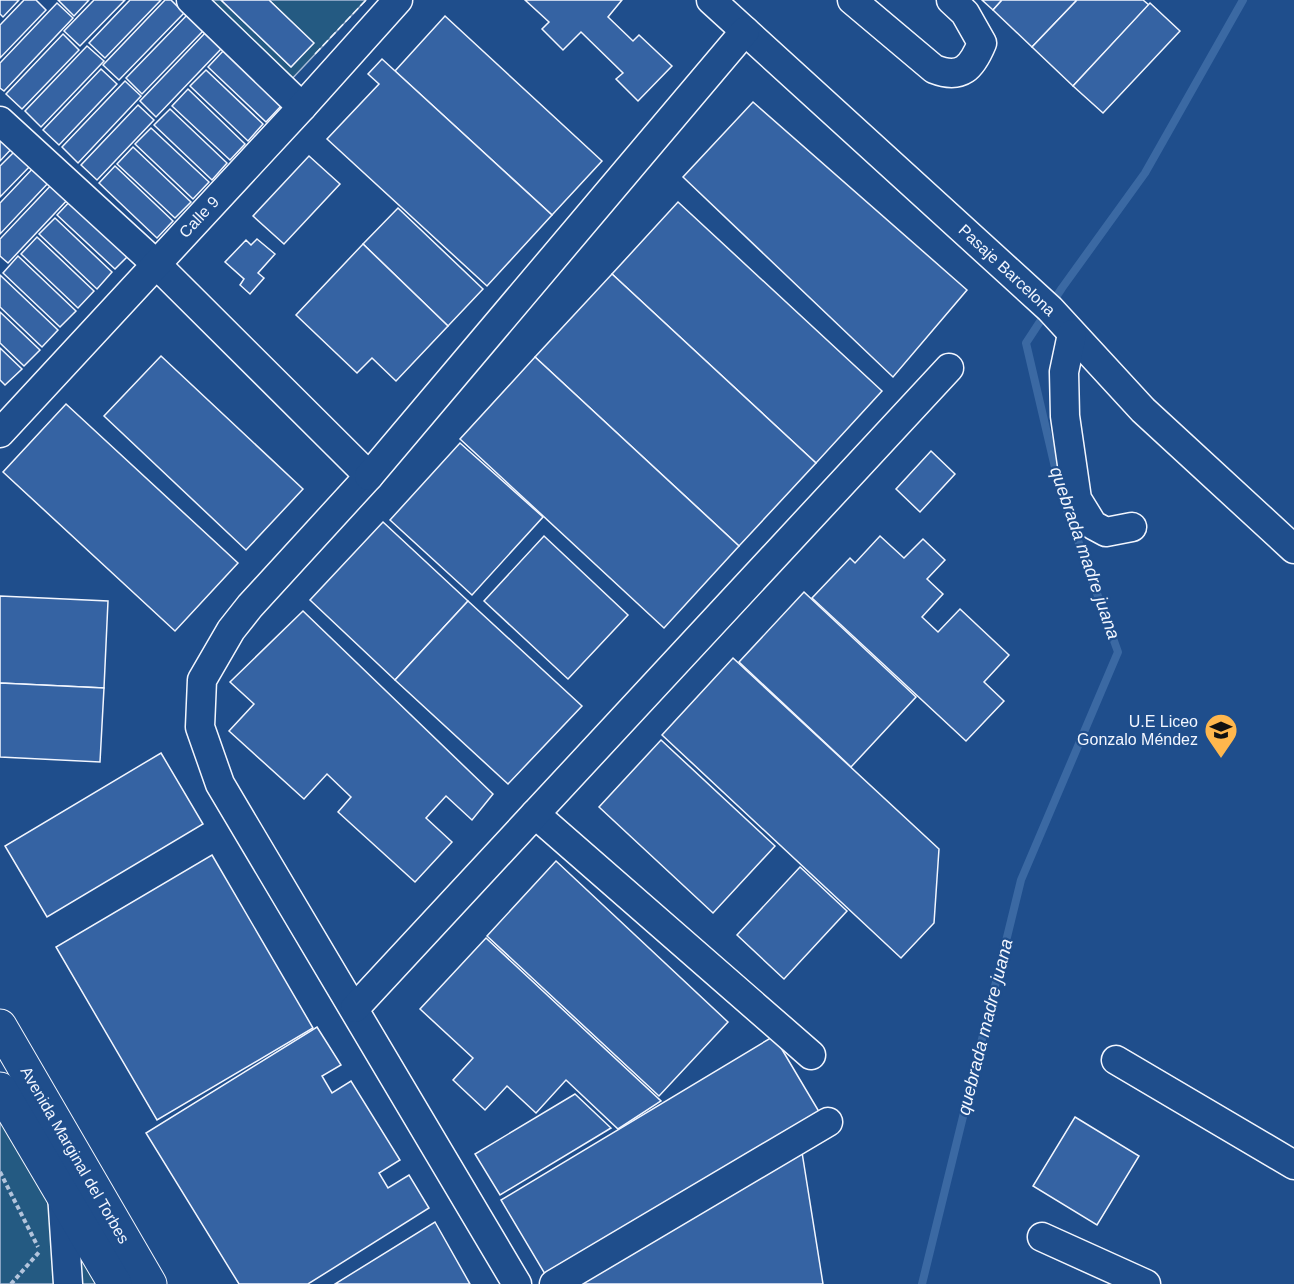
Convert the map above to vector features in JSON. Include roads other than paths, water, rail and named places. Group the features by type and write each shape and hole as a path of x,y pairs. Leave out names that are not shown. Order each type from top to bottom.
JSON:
{"highway":[{"name":"Avenida Marginal del Torbes","path":"0,1026 150,1284"},
{"name":"Avenida Marginal del Torbes","path":"0,1089 115,1284"}],"street":[{"path":"191,0 302,107"},
{"name":"Calle 9","path":"2,427 302,107 398,0"},
{"name":"Pasaje Barcelona","path":"711,0 1032,292 1143,410 1294,549"},
{"path":"852,0 934,69 946,74 959,72 973,64 982,43 965,13 951,0"},
{"path":"517,1284 220,784 200,727 202,680 231,630 250,606 369,477 745,31"},
{"path":"0,121 156,264 369,477"},
{"path":"1072,334 1064,372 1065,416 1077,499 1093,525 1106,532 1132,527"},
{"path":"355,1008 949,368"},
{"path":"535,814 811,1055"},
{"path":"1116,1060 1294,1165"},
{"path":"554,1284 828,1122"},
{"path":"61,1191 68,1284"},
{"path":"1042,1237 1146,1284"}],"waterway":[{"name":"quebrada madre juana","path":"922,1284 1021,880 1118,652 1061,493 1026,343 1062,288 1145,173 1243,0"}],"place":[{"name":"U.E Liceo Gonzalo Méndez","path":"1221,759"}]}
